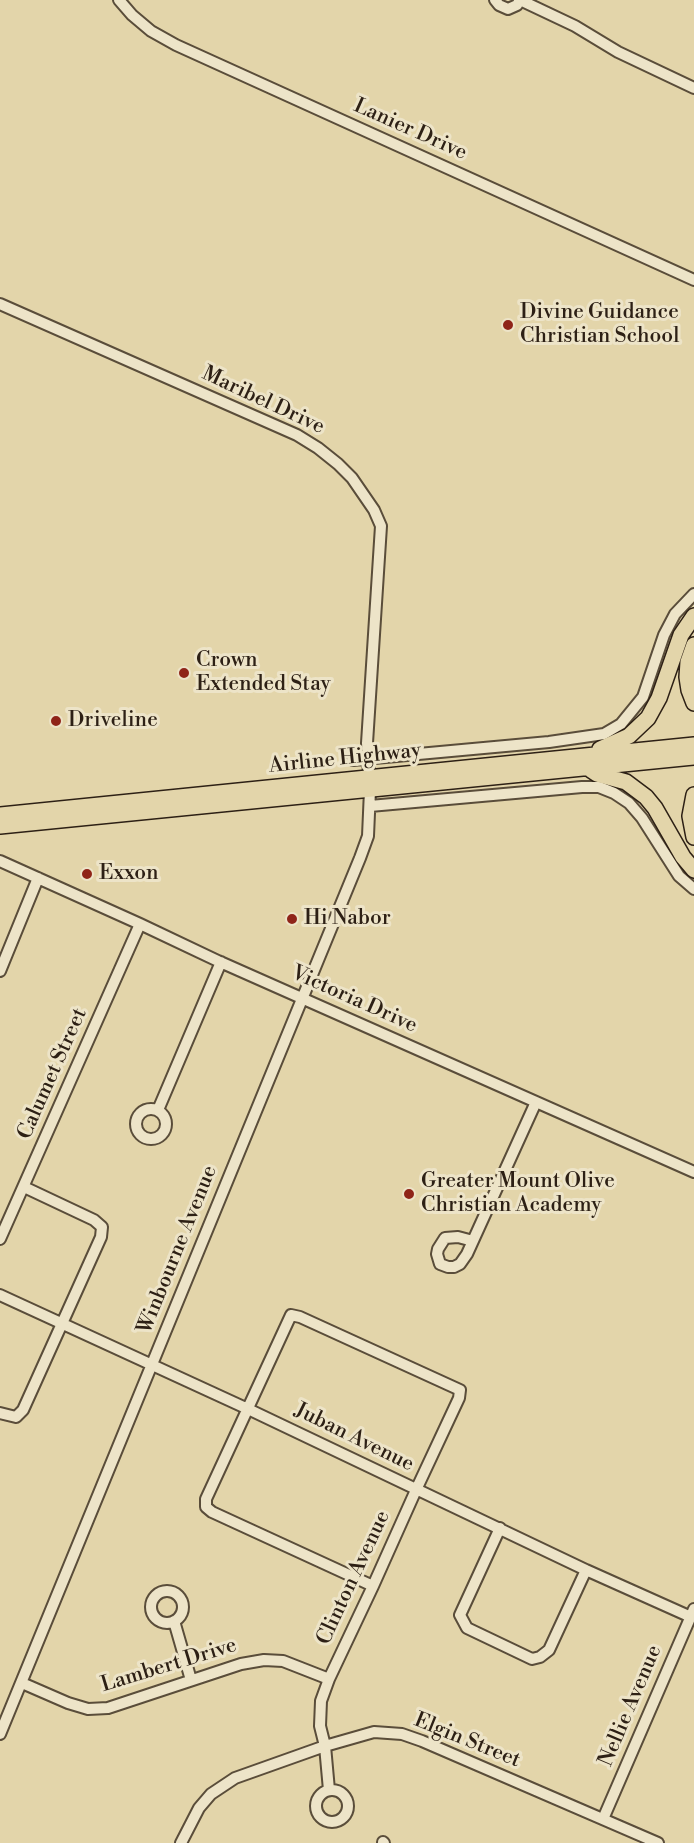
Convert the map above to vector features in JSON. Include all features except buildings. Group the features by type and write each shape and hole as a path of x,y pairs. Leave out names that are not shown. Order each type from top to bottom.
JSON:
{"highway":[{"path":"694,616 681,635 659,698 648,718 629,736 617,743 602,747 592,761 597,774 626,782 646,797 655,808 683,857 694,870"},
{"path":"694,645 688,662 687,677 694,703"},
{"name":"Airline Highway","path":"0,815 180,802 592,761 694,745"},
{"name":"Airline Highway","path":"592,761 694,757"},
{"path":"694,795 690,816 694,837"},
{"name":"Airline Highway","path":"0,826 180,802"}],"street":[{"name":"Lanier Drive","path":"119,0 151,31 176,45 694,280"},
{"path":"495,0 499,5 508,9 520,0 576,26 618,52 694,88"},
{"name":"Maribel Drive","path":"0,304 297,435 338,464 359,486 381,526 367,743 370,783"},
{"name":"Airline Highway","path":"353,760 538,743 603,734 621,724 643,697 664,635 675,614 694,594"},
{"name":"Winbourne Avenue","path":"0,1734 360,858 368,836 370,783"},
{"path":"370,806 582,787 599,788 614,793 628,803 642,818 679,876 694,889"},
{"name":"Victoria Drive","path":"0,861 220,962 694,1172"},
{"path":"0,971 38,878"},
{"name":"Calumet Street","path":"0,1239 140,924"},
{"path":"158,1110 220,962"},
{"path":"473,1241 536,1102"},
{"path":"0,1413 16,1418 23,1410 101,1237 102,1227 94,1220 24,1187"},
{"name":"Juban Avenue","path":"0,1296 248,1409 586,1570 692,1613"},
{"name":"Clinton Avenue","path":"248,1409 291,1315 300,1317 460,1390 459,1398 329,1679 321,1701 320,1726 325,1746 329,1790"},
{"path":"248,1409 206,1499 206,1508 373,1586"},
{"path":"500,1528 460,1615 467,1628 532,1659 540,1657 549,1650 586,1570"},
{"name":"Nellie Avenue","path":"603,1819 692,1613"},
{"path":"174,1621 191,1680"},
{"name":"Lambert Drive","path":"22,1683 88,1709 108,1708 241,1664 264,1659 283,1661 329,1679"},
{"name":"Elgin Street","path":"181,1843 199,1808 220,1786 235,1778 325,1746 374,1732 402,1734 422,1741 658,1843"}],"place":[{"name":"Divine Guidance Christian School","path":"508,325"},
{"name":"Crown Extended Stay","path":"184,673"},
{"name":"Driveline","path":"56,721"},
{"name":"Exxon","path":"87,874"},
{"name":"Hi Nabor","path":"292,919"},
{"name":"Greater Mount Olive Christian Academy","path":"409,1194"}]}
